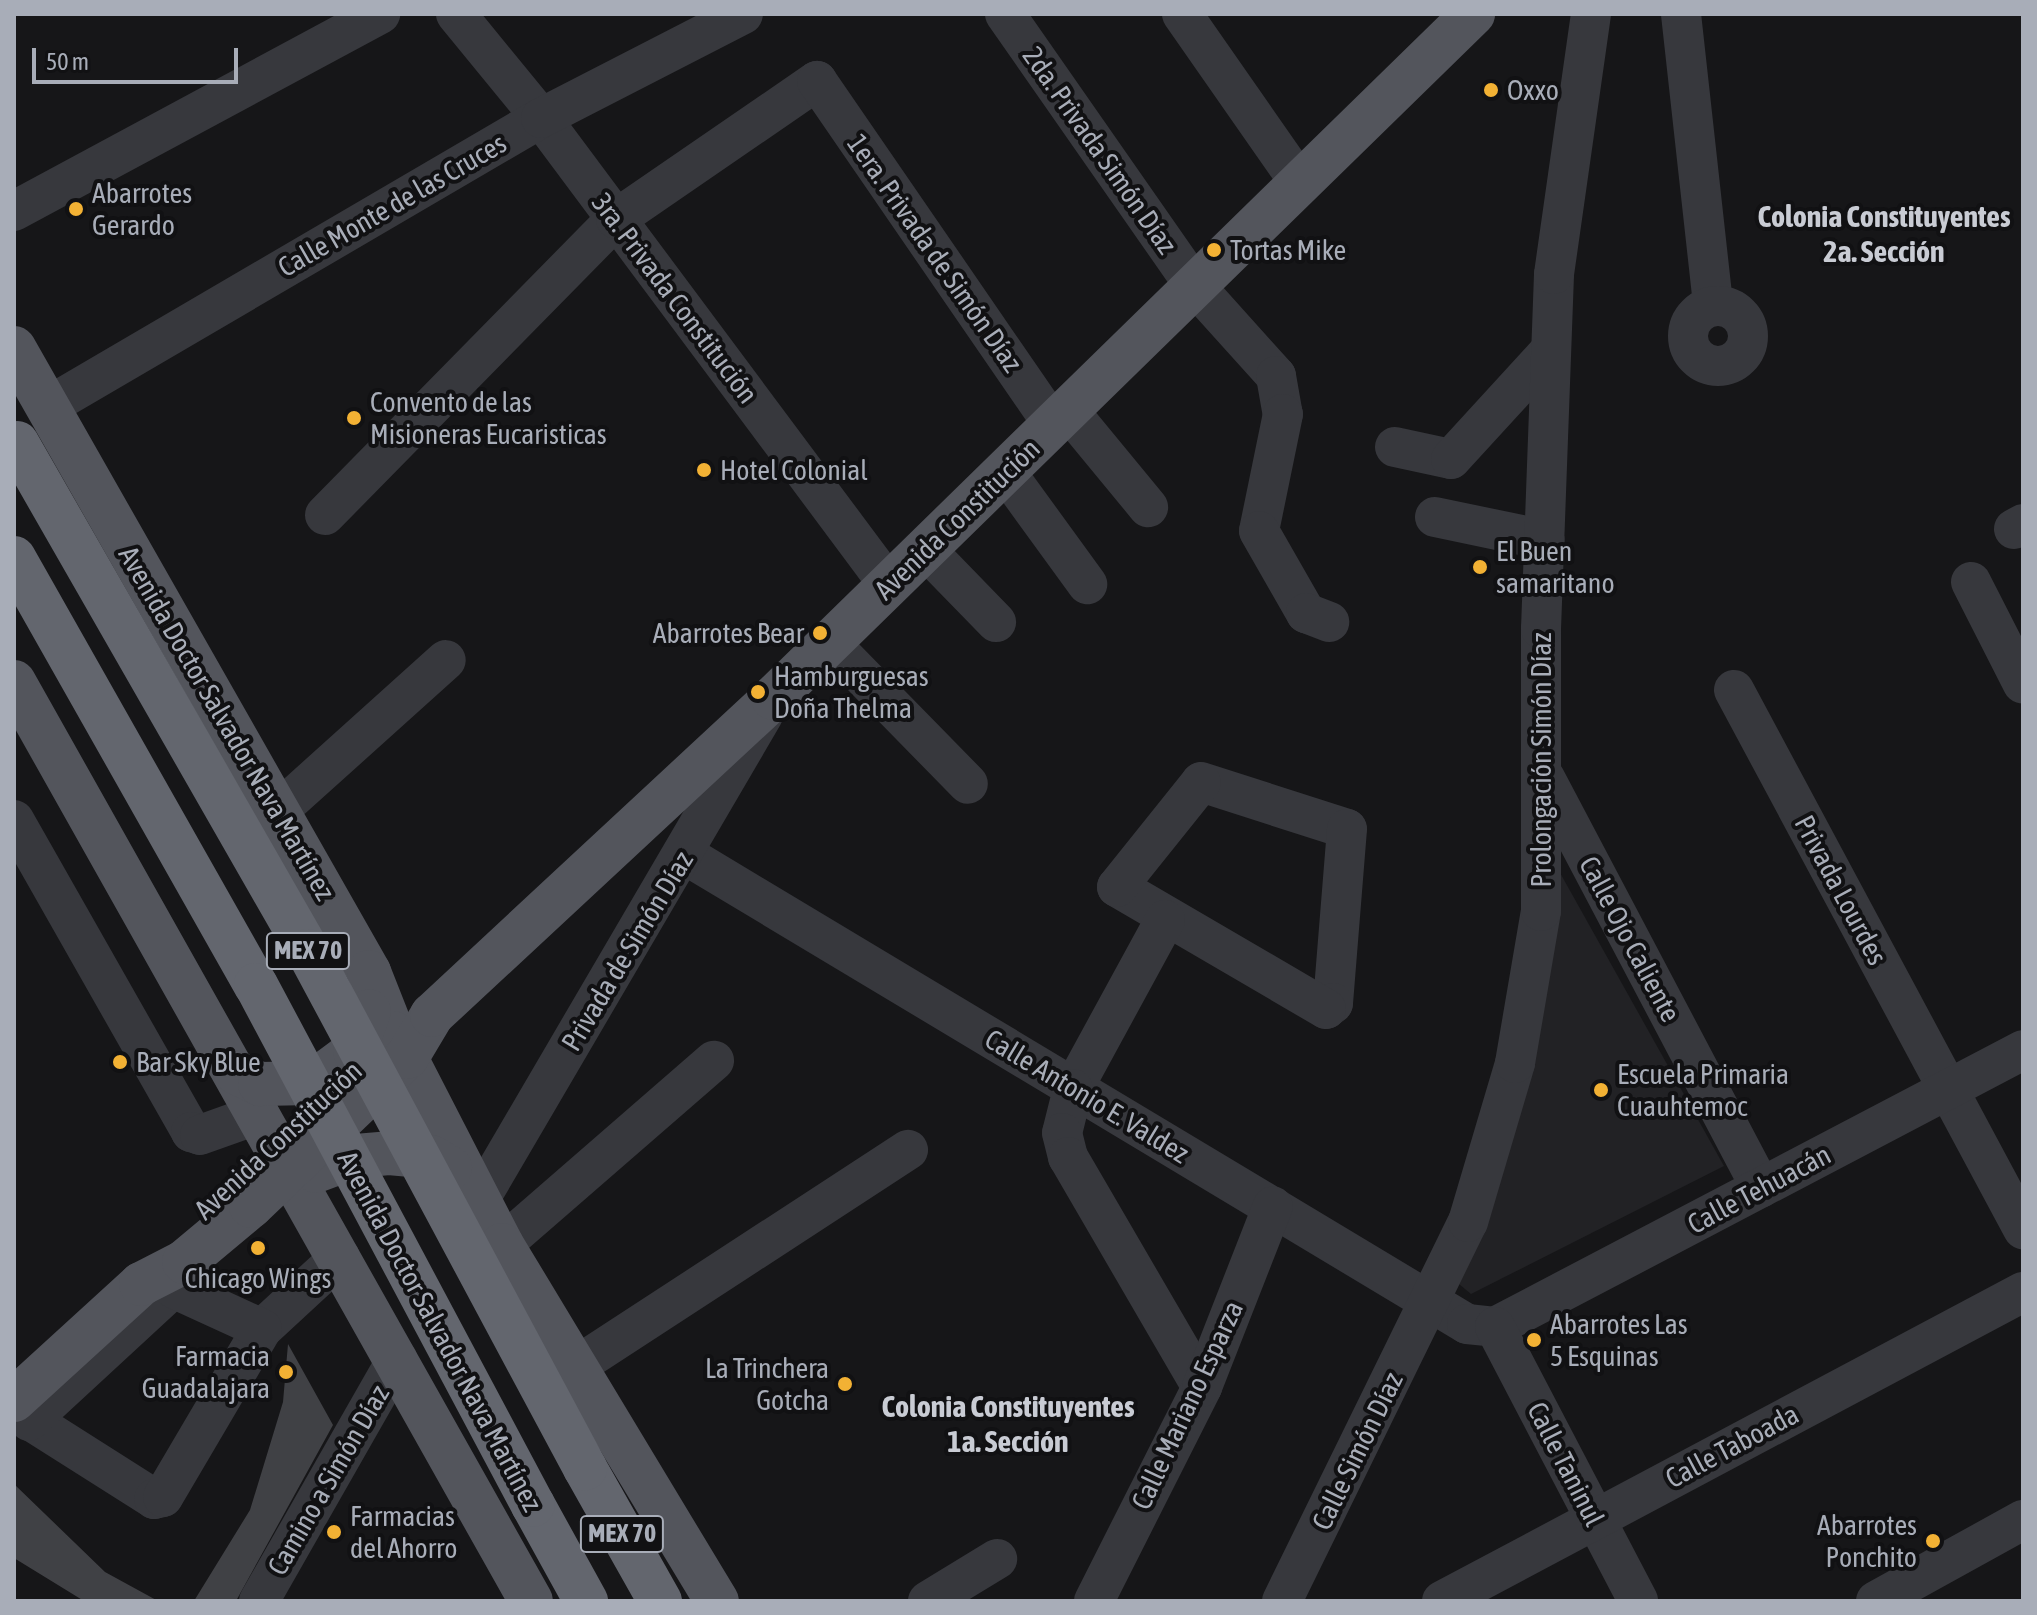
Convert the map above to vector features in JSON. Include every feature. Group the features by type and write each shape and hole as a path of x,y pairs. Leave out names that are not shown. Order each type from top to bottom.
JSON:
{"highway":[{"name":"Avenida Doctor Salvador Nava Martínez","path":"15,441 308,951 585,1468 660,1601"},
{"name":"Avenida Doctor Salvador Nava Martínez","path":"14,558 256,985 586,1601"}],"main road":[{"name":"Avenida Constitución","path":"141,1284 184,1262 251,1206 287,1162 400,1045 773,698 1473,14"},
{"name":"Avenida Doctor Salvador Nava Martínez","path":"14,348 369,972 400,1045 502,1245 578,1365 717,1601"},
{"name":"Avenida Doctor Salvador Nava Martínez","path":"14,682 287,1162 531,1601"},
{"path":"235,1072 286,1088 336,1071 367,1027 369,972"},
{"path":"287,1162 389,1153 431,1157 472,1189"},
{"name":"Avenida Constitución","path":"19,1410 141,1284 167,1243 287,1162"}],"street":[{"path":"14,211 380,14"},
{"name":"3ra. Privada Constitución","path":"456,14 541,118 889,585"},
{"name":"Calle Monte de las Cruces","path":"47,407 541,118 743,14"},
{"name":"2da. Privada Simón Díaz","path":"1005,14 1195,286 1276,376 1283,414 1259,531 1306,613 1329,622"},
{"path":"1182,14 1300,183"},
{"name":"Prolongación Simón Díaz","path":"1431,1301 1468,1222 1515,1063 1541,911 1548,353 1591,14"},
{"path":"1681,14 1713,306"},
{"name":"1era. Privada de Simón Díaz","path":"616,219 817,81 1060,417 1148,507"},
{"path":"325,515 616,219"},
{"path":"1395,447 1451,459 1548,353"},
{"path":"1005,471 1087,584"},
{"path":"1435,517 1545,540"},
{"path":"925,549 996,622"},
{"path":"1971,582 2023,684"},
{"path":"830,643 968,784"},
{"path":"277,812 446,660"},
{"name":"Privada Lourdes","path":"1734,690 2023,1229"},
{"name":"Privada de Simón Díaz","path":"472,1189 684,854 773,698"},
{"name":"Calle Ojo Caliente","path":"1543,775 1761,1188"},
{"path":"1201,782 1347,829 1333,1003 1326,1009 1165,920 1117,887 1201,782"},
{"path":"14,820 191,1132 287,1162"},
{"name":"Calle Antonio E. Valdez","path":"684,854 1467,1324 1495,1327"},
{"path":"1165,920 1073,1089 1062,1133 1068,1157 1202,1387"},
{"name":"Calle Tehuacán","path":"1495,1327 2023,1050"},
{"path":"502,1245 714,1061"},
{"path":"578,1365 908,1150"},
{"name":"Calle Mariano Esparza","path":"1094,1601 1202,1387 1273,1206"},
{"path":"262,1329 173,1288 19,1410 158,1499 262,1329 340,1257"},
{"name":"Calle Taboada","path":"1442,1601 2023,1292"},
{"name":"Calle Simón Díaz","path":"1282,1601 1431,1301"},
{"name":"Calle Taninul","path":"1495,1327 1638,1601"},
{"name":"Camino a Simón Díaz","path":"259,1601 397,1359"},
{"path":"1876,1601 1919,1592 2023,1520"},
{"path":"928,1601 997,1559"}],"shaded area":[{"name":"Escuela Primaria Cuauhtemoc","path":"1559,871 1724,1166 1471,1294 1459,1284"}],"building":[{"path":"288,1344 333,1425 236,1601 194,1601 250,1510 283,1402"},
{"path":"14,1484 105,1572 158,1601 84,1601 14,1558"}],"place":[{"name":"Oxxo","path":"1491,90"},
{"name":"Abarrotes Gerardo","path":"76,209"},
{"name":"Tortas Mike","path":"1214,250"},
{"name":"Convento de las Misioneras Eucaristicas","path":"354,418"},
{"name":"Hotel Colonial","path":"704,470"},
{"name":"El Buen samaritano","path":"1480,567"},
{"name":"Abarrotes Bear","path":"820,633"},
{"name":"Hamburguesas Doña Thelma","path":"758,692"},
{"name":"Bar Sky Blue","path":"120,1062"},
{"name":"Escuela Primaria Cuauhtemoc","path":"1601,1090"},
{"name":"Chicago Wings","path":"258,1248"},
{"name":"Abarrotes Las 5 Esquinas","path":"1534,1340"},
{"name":"Farmacia Guadalajara","path":"286,1372"},
{"name":"La Trinchera Gotcha","path":"845,1384"},
{"name":"Farmacias del Ahorro","path":"334,1532"},
{"name":"Abarrotes Ponchito","path":"1933,1541"}],"district":[{"name":"Colonia Constituyentes 2a. Sección","path":"1884,233"},
{"name":"Colonia Constituyentes 1a. Sección","path":"1008,1423"}]}
